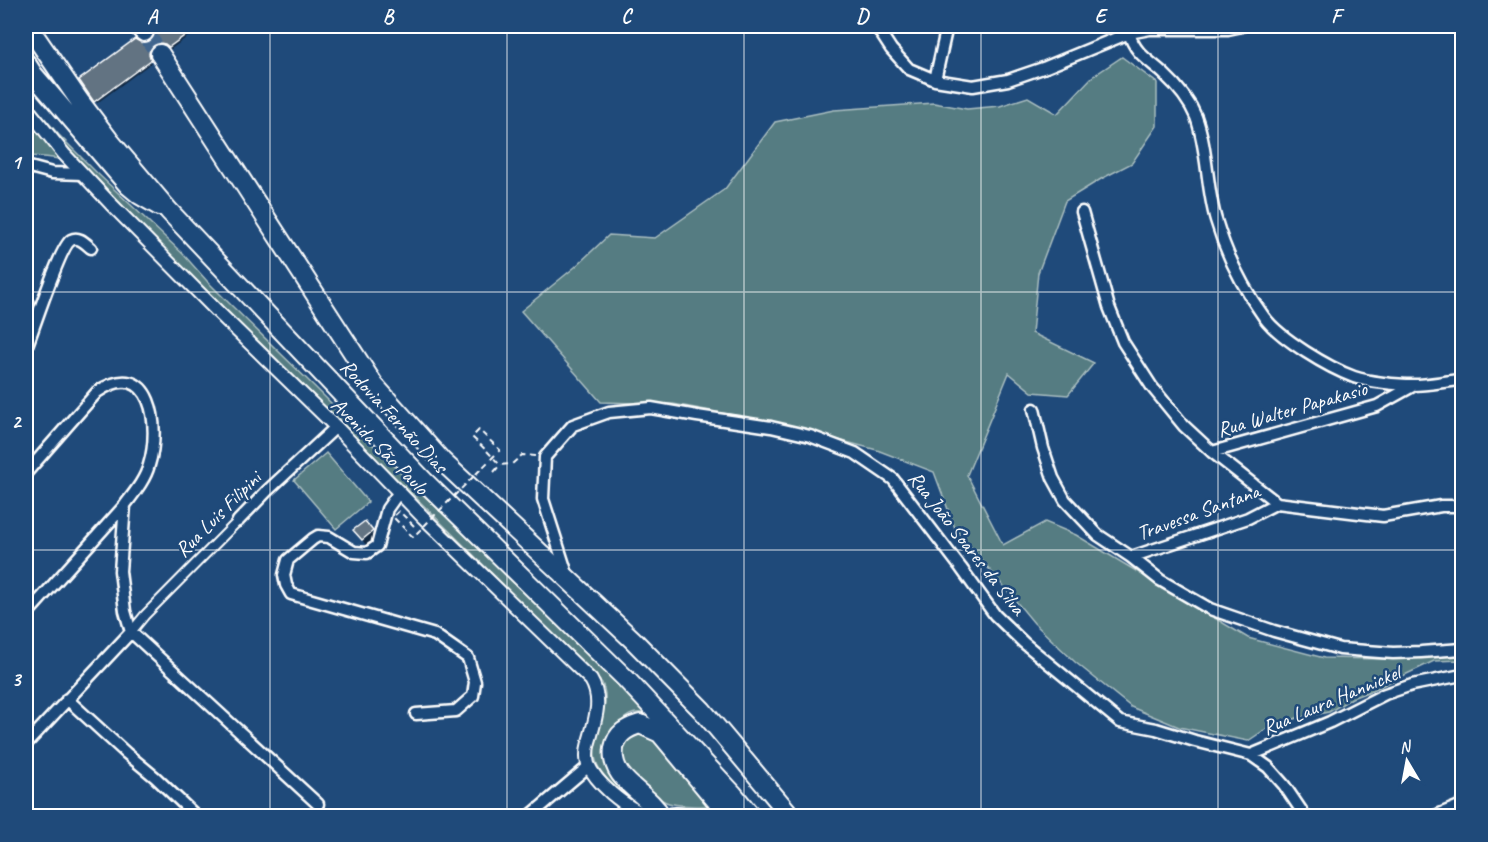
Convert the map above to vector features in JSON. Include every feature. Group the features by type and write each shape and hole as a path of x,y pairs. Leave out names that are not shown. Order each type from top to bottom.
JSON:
{"highway":[{"name":"Rodovia Fernão Dias","path":"28,26 81,104 169,211 423,480 626,680 751,816"},
{"name":"Rodovia Fernão Dias","path":"160,54 374,385 442,461 633,640 702,710 791,816"},
{"path":"28,68 128,185 153,204 169,211"},
{"path":"659,816 653,805 623,778 615,765 613,755 620,735 627,728 640,724 660,733 729,816"}],"street":[{"path":"876,26 891,49 909,69 935,80 973,86 1008,80 1046,67 1131,29 1242,26"},
{"path":"935,80 947,26"},
{"path":"1131,29 1132,44 1187,99 1195,116 1201,133 1216,219 1230,258 1265,319 1293,343 1356,378 1413,386 1462,380"},
{"name":"Avenida São Paulo","path":"26,107 83,174 188,282 591,680 598,694 599,704 587,751 589,766"},
{"path":"26,166 52,173 83,174"},
{"path":"1082,212 1109,307 1124,342 1152,387 1184,426 1212,452 1278,503 1383,516 1441,506 1462,506"},
{"path":"26,348 66,243 72,239 80,239 91,248"},
{"path":"26,474 97,392 108,384 133,383 146,394 155,426 154,446 149,467 125,505 26,615"},
{"name":"Rua Walter Papakasio","path":"1212,452 1377,406 1413,386"},
{"name":"Rua João Soares da Silva","path":"545,456 573,425 609,412 651,408 771,427 810,436 855,453 893,479 995,615 1024,643 1120,722 1156,729 1251,755 1268,767 1284,785 1305,816"},
{"path":"1034,409 1053,478 1065,500 1098,535 1160,580 1210,609 1274,631 1340,649 1368,652 1462,649"},
{"name":"Rua Luis Filipini","path":"26,744 201,557 336,427"},
{"path":"545,456 543,499 568,579"},
{"path":"399,492 387,509 377,546 367,553 354,552 329,537 318,536 288,560 284,575 291,594 435,635 468,658 476,682 473,696 456,711 416,714"},
{"name":"Travessa Santana","path":"1131,557 1248,518 1278,503"},
{"path":"125,505 120,571 125,611 131,632 318,804"},
{"name":"Rua Laura Hannickel","path":"1251,755 1330,722 1385,694 1412,685 1462,675"},
{"path":"67,699 196,816"},
{"path":"530,816 589,766 597,779 622,802 641,814 713,816"},
{"path":"1435,816 1462,805"}],"path":[{"path":"414,526 399,511 393,517 413,537 500,450 479,430 472,437 487,451 501,465"},
{"path":"494,472 501,465 512,464 522,455 545,456"}],"green space":[{"path":"1122,57 1157,83 1157,126 1132,163 1065,201 1038,273 1032,333 1094,363 1068,395 1032,392 1009,373 967,475 1003,545 1045,522 1076,535 1248,638 1324,658 1384,659 1462,654 1462,660 1434,661 1352,698 1329,712 1297,718 1269,727 1248,741 1179,727 1131,707 1075,662 1034,623 955,528 934,472 877,450 766,421 673,404 601,402 521,311 575,267 609,235 655,238 725,189 775,122 834,110 934,103 967,109 1000,106 1028,97 1057,114 1092,77"},
{"path":"26,96 59,135 97,173 183,254 231,305 420,492 509,575 647,714 632,714 626,717 607,747 640,803 625,798 605,776 596,761 595,741 605,702 602,683 175,262 92,175 76,165 60,160 26,156"},
{"path":"326,453 368,502 336,529 294,480"},
{"path":"648,730 714,806 671,804 653,794 628,772 624,767 621,754 627,738"}],"building":[{"path":"153,26 198,26 169,47 160,43 153,45 149,54 151,60 94,102 79,80 135,39 147,43 155,34"},
{"path":"365,521 373,531 362,540 353,530"}],"tunnel":[{"path":"144,32 160,54"}]}
